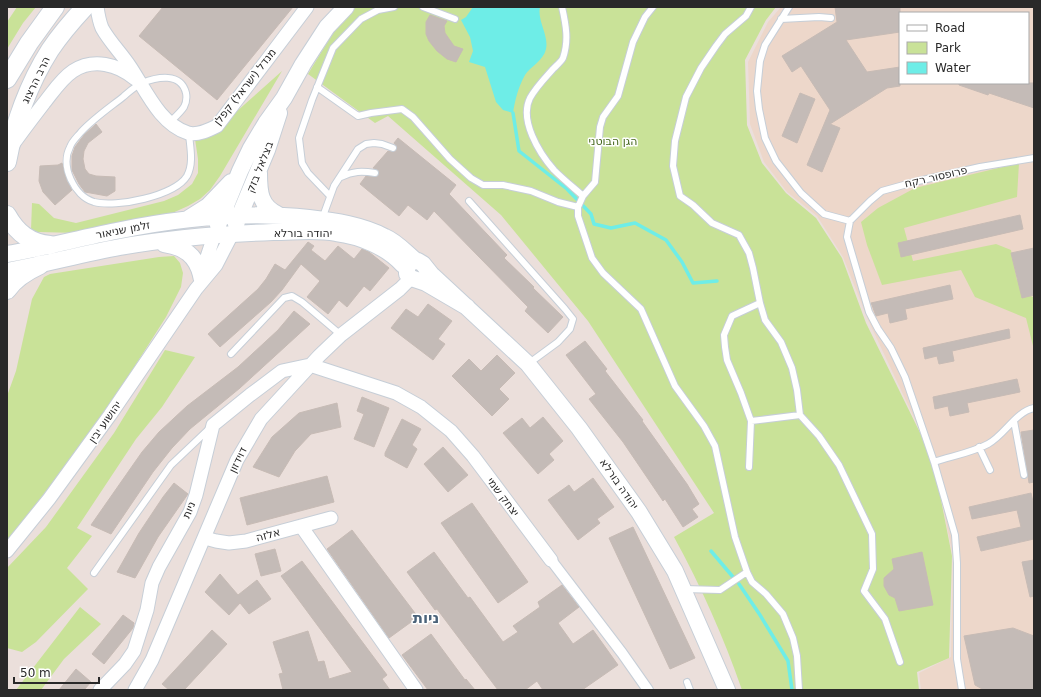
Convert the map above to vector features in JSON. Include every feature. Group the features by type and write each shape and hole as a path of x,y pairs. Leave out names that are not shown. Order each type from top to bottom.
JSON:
{"main road":[{"name":"הרב הרצוג","path":"7,79 29,43 55,7"},
{"name":"הרב הרצוג","path":"8,156 23,106 50,51 69,25 85,7"},
{"path":"7,215 15,228 23,236 37,243 50,245"},
{"path":"7,290 14,281 23,274 40,265"}],"street":[{"path":"98,7 98,16 102,28 129,65 157,108 169,123 189,134"},
{"name":"מנדל (ישראל) קפלן","path":"189,134 209,130 216,126 306,7"},
{"name":"בצלאל בזק","path":"221,217 251,148 266,123 284,98 303,64 327,27 346,7"},
{"path":"8,156 53,91 63,79 74,71 86,66 100,63 111,65 123,70 140,83"},
{"name":"בצלאל בזק","path":"232,234 274,130 284,98"},
{"path":"259,168 260,188 263,202 271,212 279,215"},
{"path":"187,219 200,212 214,200 240,171"},
{"name":"יהודה בורלא","path":"240,216 279,215 320,225"},
{"name":"זלמן שניאור","path":"7,254 118,230 187,219 240,216"},
{"name":"יהושוע יבין","path":"198,282 221,217"},
{"name":"יהודה בורלא","path":"214,236 320,225 362,227 386,237 398,245 415,271 467,307 528,364 579,428 664,552 683,590 727,690"},
{"name":"יהושוע יבין","path":"7,551 49,499 106,421 198,282 216,265 232,234"},
{"name":"זלמן שניאור","path":"7,271 120,247 214,236"},
{"path":"155,242 176,246 185,250 192,256 196,262 198,282"},
{"name":"דוידזון","path":"135,690 152,660 237,460 261,418 310,365 341,335 400,289 415,271"},
{"path":"213,425 250,394 282,371 310,365"},
{"name":"יצחק שמי","path":"310,365 396,393 421,407 445,426 473,456 622,653 648,690"},
{"name":"ניות","path":"100,690 125,664 134,651 147,610 152,583 159,567 190,512 196,495 213,425"},
{"name":"אלזה","path":"205,538 229,543 246,541 331,518"},
{"path":"301,526 416,690"}],"lane":[{"path":"330,196 308,173 302,163 299,138 333,48 361,19 378,10 394,7"},
{"path":"422,7 455,19"},
{"path":"562,7 567,32 567,44 562,60 537,88 530,99 527,110 528,125 533,139 554,170 583,196"},
{"path":"651,7 633,42 618,96 603,117 600,127 595,182 583,196 578,207 578,216 592,258 603,272 641,309 675,386 704,426 714,446 735,537 747,572 752,582 766,594 783,614 792,638 797,656 799,690"},
{"path":"751,7 746,16 725,34 716,46 701,68 686,97 675,141 673,166 680,196 712,223 739,236 749,253 754,268 760,303 765,320 781,342 792,368 797,390 800,415 819,436 839,465 872,534 873,569 864,591 885,619 900,662"},
{"path":"789,7 765,45 760,62 757,91 765,138 776,161 802,193 824,214 850,221 848,237 869,312 891,348 906,377 934,462 955,535 957,563 957,659 962,690"},
{"path":"781,19 819,17 831,18"},
{"path":"169,123 184,107 187,96 182,85 173,78 163,78 140,83 84,129 74,139 69,147 67,168 72,182 80,194 94,202 109,203 133,201 166,192 181,183 190,168 191,160 189,134"},
{"path":"317,87 358,116 402,109 413,117 450,159 471,178 483,185 503,185 532,191 558,202 578,207"},
{"path":"320,225 334,186 358,149 366,144 374,143 393,148"},
{"name":"פרופסור רקח","path":"850,221 882,191 918,180 980,167 1034,158"},
{"path":"339,178 358,170 376,173"},
{"path":"469,201 565,308 573,319 570,329 558,342 528,364"},
{"path":"231,354 284,298 292,296 302,302 341,335"},
{"path":"749,467 751,421 727,360 724,334 732,316 760,303"},
{"path":"934,462 988,444 1002,434 1028,409 1034,408"},
{"path":"751,421 800,415"},
{"path":"1014,421 1024,475"},
{"path":"94,573 171,465 213,425"},
{"path":"979,447 990,470"},
{"path":"683,590 720,590 747,572"},
{"path":"687,682 690,690"}],"shaded area":[{"path":"781,7 1034,7 1034,690 921,690 919,673 951,657 953,557 933,458 868,320 843,257 817,216 787,192 764,162 750,124 748,62 768,22"}],"green space":[{"path":"17,7 36,7 23,23 7,49 7,22"},
{"name":"הגן הבוטני","path":"356,7 776,7 766,20 745,60 747,125 762,163 786,193 816,218 842,258 866,323 933,459 952,556 949,658 917,672 919,690 742,690 728,651 711,612 674,537 714,513 588,321 501,215 388,116 375,123 308,74 334,31"},
{"path":"282,71 220,176 210,190 200,199 159,219 80,233 37,232 31,230 32,203 39,204 54,218 76,223 164,201 178,195 192,184 198,173 198,159 195,139 217,129"},
{"path":"1019,163 1017,197 904,228 913,261 996,244 1011,250 1017,280 1032,297 1034,296 1034,350 1026,318 975,297 961,270 882,285 867,245 861,222 878,208 915,188"},
{"path":"174,256 180,263 183,273 181,287 166,317 131,372 75,454 7,541 7,396 16,371 32,299 44,277 50,274"},
{"path":"165,350 195,357 162,407 136,439 77,528 92,536 67,568 88,589 36,642 22,652 7,648 7,568 46,527 114,433"},
{"path":"80,607 101,624 64,659 41,690 16,690"}],"water":[{"path":"473,7 540,7 540,18 546,38 545,53 543,57 525,75 517,94 513,113 503,110 496,102 485,67 469,62 473,51 470,37 461,20 466,17"}],"building":[{"path":"163,7 293,7 217,100 139,36"},
{"path":"835,7 900,7 899,32 846,40 867,72 899,67 900,86 887,88 830,124 840,128 822,172 807,165 830,110 801,66 792,72 782,56 837,22"},
{"path":"430,15 447,21 444,26 445,33 454,46 463,49 456,62 447,59 437,51 429,41 426,34 426,22"},
{"path":"1034,83 1034,108 989,93 988,95 959,85"},
{"path":"800,93 815,99 797,143 782,136"},
{"path":"96,124 102,132 88,143 84,151 83,159 85,169 89,174 115,177 115,191 107,196 85,192 72,170 72,156 75,147 84,135"},
{"path":"398,138 456,185 449,194 507,255 504,258 563,317 548,333 525,311 528,307 434,211 427,220 408,205 399,216 360,184 366,176 378,176 379,171 373,168 388,151 396,151 397,147 394,143"},
{"path":"62,163 67,181 72,190 55,205 43,192 39,181 40,166 58,165"},
{"path":"1020,215 1023,229 901,257 898,243"},
{"path":"308,242 314,246 311,250 325,261 338,246 354,259 362,249 369,252 389,268 370,291 364,286 347,307 339,300 328,314 307,297 320,281 301,264 271,302 220,347 208,334 258,289 275,264 285,270"},
{"path":"1034,248 1034,295 1022,298 1011,253"},
{"path":"950,285 953,299 905,309 907,319 890,323 888,313 876,316 871,303"},
{"path":"428,304 452,321 438,339 445,344 433,360 391,328 406,309 418,317"},
{"path":"294,311 310,324 240,388 190,429 172,448 153,472 111,534 91,525 142,452 159,432 187,406 238,367 278,330"},
{"path":"1009,329 1010,338 952,351 954,361 939,364 937,356 925,359 923,348"},
{"path":"585,341 607,369 605,371 643,420 642,421 687,484 699,504 692,509 698,517 683,527 665,499 663,501 623,442 589,399 596,394 566,355"},
{"path":"497,355 515,373 499,389 509,399 492,416 452,376 469,359 481,371"},
{"path":"1017,379 1020,392 967,403 969,412 950,416 948,406 935,409 933,397"},
{"path":"362,397 389,408 374,447 354,439 364,414 357,411"},
{"path":"337,403 341,427 311,434 295,451 279,477 253,467 272,437 299,413"},
{"path":"543,417 563,441 549,454 554,460 538,474 503,433 522,418 530,428"},
{"path":"402,419 421,429 412,445 417,449 407,468 385,456 385,453"},
{"path":"1034,430 1034,482 1029,483 1021,432"},
{"path":"443,447 468,475 448,492 424,464"},
{"path":"327,476 334,502 247,525 240,498"},
{"path":"593,478 614,507 597,519 600,523 578,540 548,500 569,485 574,492"},
{"path":"174,483 188,494 158,537 135,578 117,572 139,533"},
{"path":"1031,493 1034,506 1034,539 981,551 977,537 1021,527 1017,510 972,519 969,507"},
{"path":"472,503 528,582 498,603 441,523"},
{"path":"633,527 695,658 670,669 609,538"},
{"path":"352,530 418,617 389,638 327,549"},
{"path":"275,549 281,571 261,576 255,554"},
{"path":"434,552 503,642 518,632 513,626 540,607 538,602 562,585 579,607 558,623 573,644 593,630 618,665 582,690 543,690 537,681 525,690 498,690 407,572"},
{"path":"922,552 933,605 899,611 895,598 889,595 884,586 884,578 894,569 892,559"},
{"path":"1034,560 1034,596 1030,597 1022,562"},
{"path":"302,561 387,675 382,679 390,690 283,690 279,674 283,673 273,642 308,631 318,662 324,661 329,679 352,672 281,576"},
{"path":"220,574 238,595 257,580 271,599 249,614 240,603 229,615 205,592"},
{"path":"123,615 134,623 133,628 104,664 92,654"},
{"path":"1013,628 1034,636 1034,690 984,690 975,685 964,636"},
{"path":"212,630 227,644 184,690 169,690 162,684"},
{"path":"431,634 465,680 466,679 475,690 428,690 402,655"},
{"path":"76,669 91,682 84,690 59,690"}],"waterway":[{"path":"513,113 519,151 567,189 591,214 594,224 611,228 635,223 666,240 682,262 693,283 717,281"},
{"path":"711,551 733,577"},
{"path":"739,584 788,661 792,690"}],"district":[{"name":"ניות","path":"426,618"}]}
